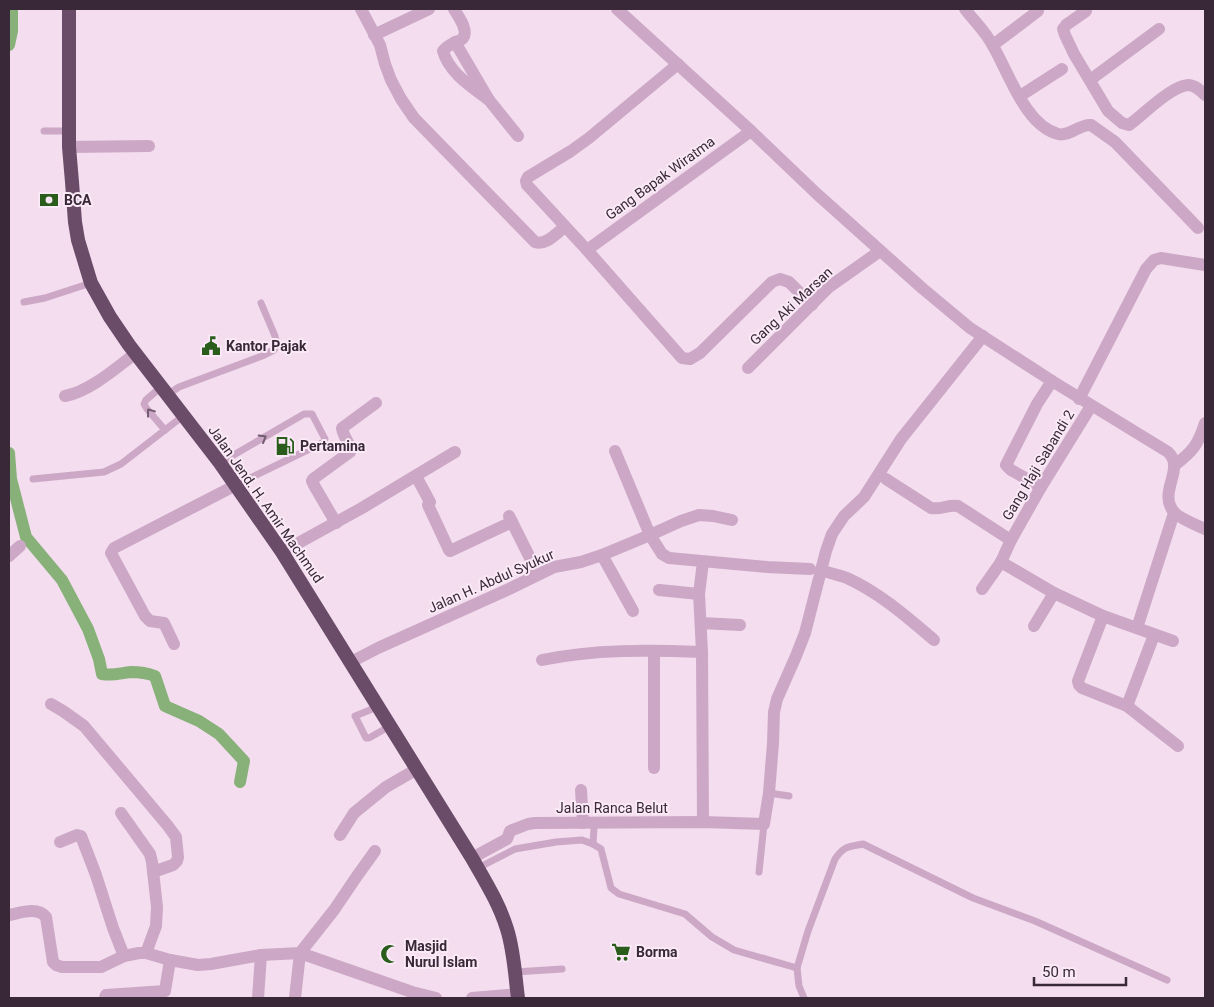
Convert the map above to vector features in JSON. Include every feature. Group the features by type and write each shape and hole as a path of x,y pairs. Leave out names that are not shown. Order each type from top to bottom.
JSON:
{"highway":[{"name":"Jalan Jend. H. Amir Machmud","path":"69,9 69,146 75,222 82,256 91,283 110,318 220,463 282,552 475,863 493,894 507,930 518,996"}],"street":[{"path":"361,9 380,45 390,80 414,118 535,242 539,244 544,243 565,227"},
{"path":"374,35 429,9"},
{"path":"454,9 465,31 464,37 455,42 489,100 518,136"},
{"path":"616,9 880,251 970,328 1173,456 1175,465 1168,491 1169,502 1174,513 1205,529"},
{"path":"965,9 993,45 1033,118 1042,127 1059,135 1064,135 1091,125 1115,142 1198,228"},
{"path":"993,45 1038,11"},
{"path":"1086,11 1063,29 1074,54 1108,111 1122,124 1129,125 1162,98 1182,87 1189,85 1205,95"},
{"path":"1090,80 1159,29"},
{"path":"678,64 583,142 528,177 527,185 682,358 690,359 700,353 772,282 780,279 789,282 812,305"},
{"path":"1020,96 1062,69"},
{"name":"Gang Bapak Wiratma","path":"586,250 751,131"},
{"path":"69,146 149,146"},
{"name":"Gang Aki Marsan","path":"748,368 829,287 880,251"},
{"path":"1079,398 1146,269 1154,260 1162,258 1205,265"},
{"path":"764,824 769,793 774,712 777,698 805,633 815,570 832,534 844,516 864,497 901,439 983,336"},
{"path":"65,396 72,395 89,387 136,353"},
{"path":"1041,487 1011,470 1006,465 1037,404 1052,381"},
{"path":"336,523 314,487 313,479 350,452 351,450 342,433 342,428 376,403"},
{"name":"Gang Haji Sabandi 2","path":"982,589 1001,562 1011,540 1041,487 1091,406"},
{"path":"1175,465 1190,454 1200,438 1205,423"},
{"path":"615,450 650,535 662,554 669,558 703,562 815,570 847,578 873,592 934,640"},
{"path":"282,552 336,523 454,452"},
{"path":"416,476 430,502 428,505 450,551 510,518 538,574"},
{"path":"886,479 931,508 938,509 952,505 958,506 1011,540"},
{"path":"174,644 164,622 150,621 145,616 111,553 112,550 236,485"},
{"path":"1137,628 1174,513"},
{"name":"Jalan H. Abdul Syukur","path":"351,662 554,567 581,562 602,555 699,515 732,520"},
{"path":"9,556 20,546"},
{"path":"602,555 633,611"},
{"path":"703,562 699,594 702,652 704,822"},
{"path":"1001,562 1054,593 1103,616 1174,641"},
{"path":"659,590 699,594"},
{"path":"1034,626 1054,593"},
{"path":"1103,616 1078,681 1079,685 1082,688 1127,706 1178,746"},
{"path":"701,623 740,625"},
{"path":"1127,706 1154,635"},
{"path":"654,651 654,768"},
{"path":"542,660 594,652 702,652"},
{"path":"51,704 84,726 176,837 177,861 173,865 154,872"},
{"path":"340,835 354,813 386,787 417,769"},
{"path":"581,790 588,825"},
{"path":"121,813 150,854 154,872 157,907 156,926 146,953"},
{"name":"Jalan Ranca Belut","path":"475,863 507,839 510,831 535,823 588,825 704,822 764,824"},
{"path":"60,842 77,835 81,836 124,956"},
{"path":"295,998 306,955 334,910 375,851"},
{"path":"9,915 34,911 44,913 53,962 59,966 101,967 124,956 139,953 198,965 261,955 306,955 412,995 436,998"},
{"path":"258,998 261,955"},
{"path":"105,998 106,995 165,991 170,960"},
{"path":"472,998 518,996"}],"lane":[{"path":"44,131 70,131"},
{"path":"24,302 45,298 91,283"},
{"path":"165,430 147,410 144,404 146,400 164,391 274,350 277,345 275,336 261,303"},
{"path":"220,463 304,414 312,414 325,439 324,442 236,485"},
{"path":"33,478 104,472 121,464 184,416"},
{"path":"378,706 354,716 366,738 390,726"},
{"path":"769,793 790,796"},
{"path":"759,872 764,824"},
{"path":"588,825 593,844"},
{"path":"475,863 515,849 582,840 601,849 611,888 619,894 685,914 712,937 734,950 798,968"},
{"path":"804,998 799,986 798,968 808,931 835,859 848,847 863,844 974,898 1035,922 1167,980"},
{"path":"515,972 562,969"}],"waterway":[{"path":"9,45 12,31 12,9"},
{"path":"9,453 11,479 26,537 62,580 88,629 99,659 102,674 114,675 134,672 155,676 165,706 199,721 219,734 244,761 240,782"}],"place":[{"name":"BCA","path":"49,200"},
{"name":"Kantor Pajak","path":"211,346"},
{"name":"Pertamina","path":"285,446"},
{"name":"Borma","path":"621,952"},
{"name":"Masjid Nurul Islam","path":"390,954"}]}
